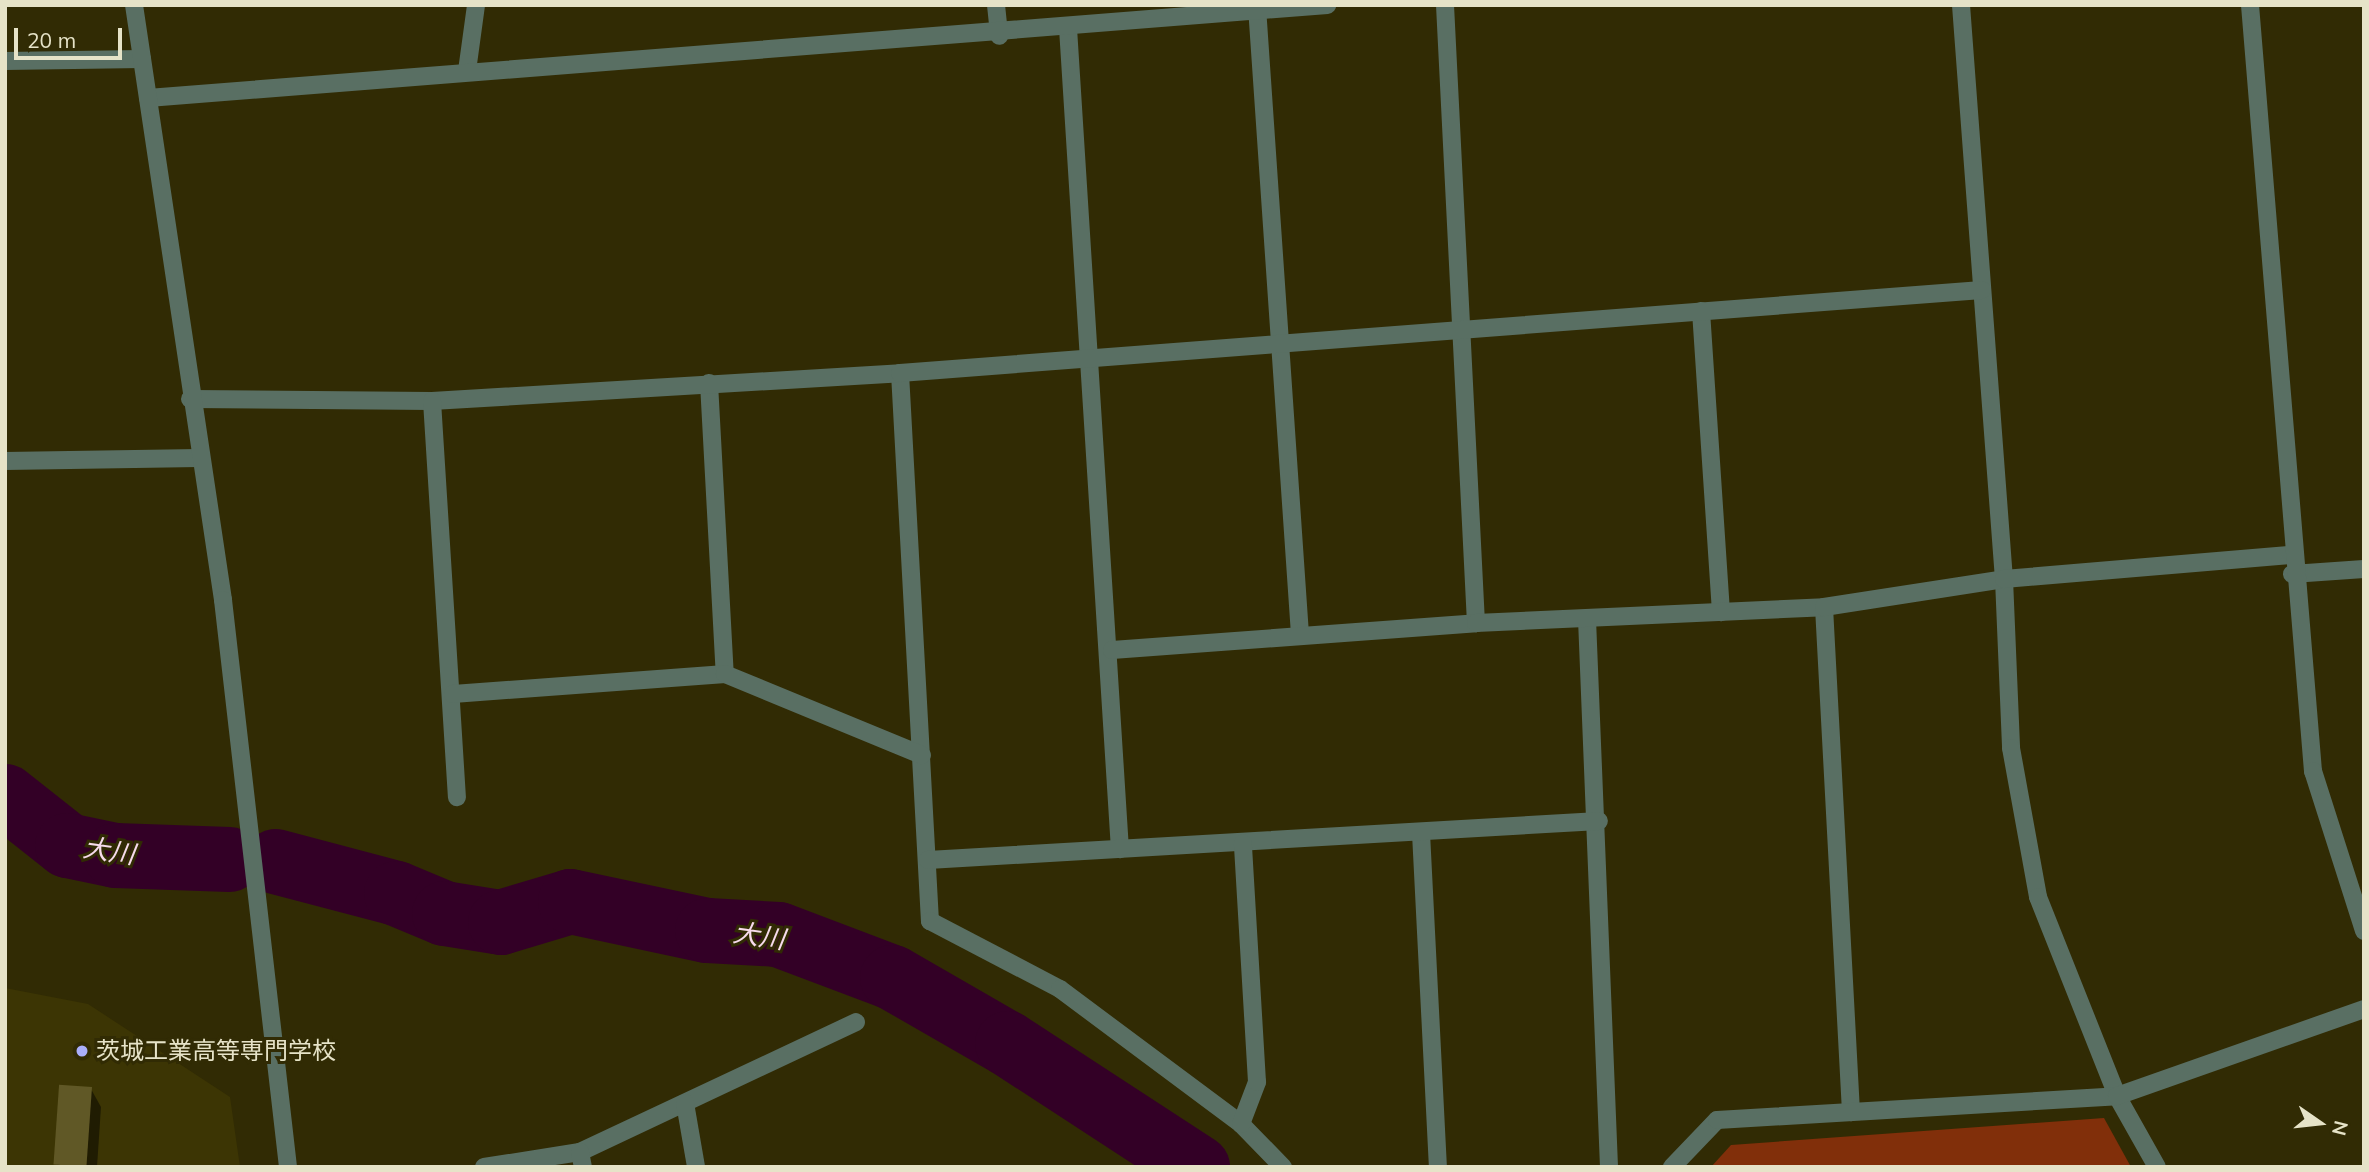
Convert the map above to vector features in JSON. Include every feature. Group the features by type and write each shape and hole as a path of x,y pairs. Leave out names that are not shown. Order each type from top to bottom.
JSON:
{"street":[{"path":"134,5 190,399 223,600 288,1167"},
{"path":"467,71 476,5"},
{"path":"996,5 999,36"},
{"path":"148,98 467,71 999,36 1257,7 1327,5"},
{"path":"1446,5 1476,623"},
{"path":"1961,5 2004,579 2011,748 2038,897 2117,1096 2157,1167"},
{"path":"2250,5 2292,574 2312,771 2364,931"},
{"path":"1257,7 1300,635"},
{"path":"1068,28 1089,359 1112,650 1120,849"},
{"path":"5,61 142,59"},
{"path":"190,399 432,401 900,373 1280,341 1982,290"},
{"path":"1701,311 1721,612"},
{"path":"900,373 930,921 1059,989 1241,1124 1283,1167"},
{"path":"709,383 725,674"},
{"path":"432,401 453,694 457,797"},
{"path":"5,461 199,458"},
{"path":"1112,650 1476,623 1824,607 2004,579 2292,555"},
{"path":"2292,574 2364,569"},
{"path":"1824,607 1851,1112"},
{"path":"1587,619 1599,821 1609,1167"},
{"path":"453,694 725,674 922,755"},
{"path":"928,860 1599,821"},
{"path":"1421,833 1438,1167"},
{"path":"1241,1124 1257,1082 1243,843"},
{"path":"1672,1167 1717,1120 2117,1096 2364,1009"},
{"path":"484,1167 581,1159 685,1103 856,1022"},
{"path":"685,1103 696,1167"}],"shaded area":[{"name":"茨城工業高等専門学校","path":"5,988 88,1004 230,1097 240,1167 5,1167"},
{"path":"2104,1118 2131,1167 1711,1167 1731,1145"}],"building":[{"path":"59,1085 92,1087 86,1167 53,1165"}],"waterway":[{"name":"大川","path":"5,796 67,845 115,855 229,859"},
{"name":"大川","path":"275,861 396,893 444,913 500,922 570,901 707,930 778,934 892,977 1007,1043 1197,1167"}],"place":[{"name":"茨城工業高等専門学校","path":"82,1051"}]}
